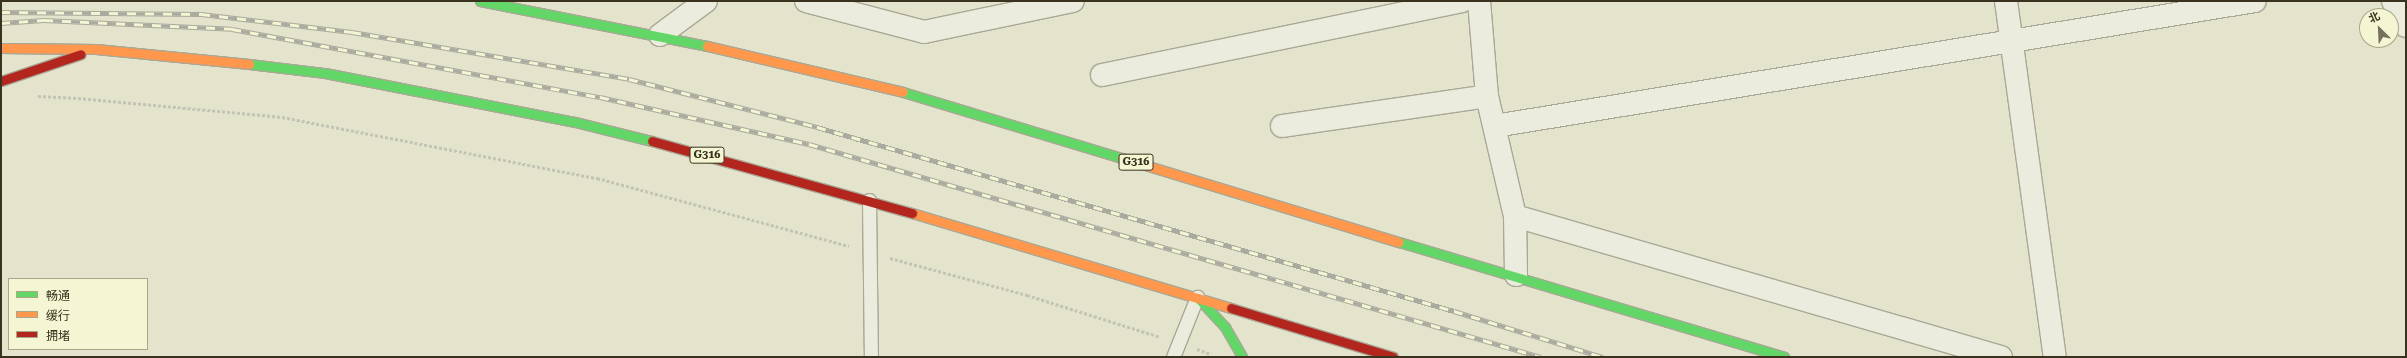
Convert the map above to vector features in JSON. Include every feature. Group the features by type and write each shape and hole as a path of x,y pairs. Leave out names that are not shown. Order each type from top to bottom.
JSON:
{"highway":[{"name":"G316","path":"480,1 660,35 901,92 1516,275 1784,357"},
{"name":"G316","path":"1,48 96,49 221,60 333,74 575,122 698,152 869,200 1197,297 1393,357"},
{"path":"1,81 96,49"},
{"path":"1197,297 1225,327 1242,357"}],"street":[{"path":"660,35 706,1"},
{"path":"806,1 924,32 1073,1"},
{"path":"1102,75 1461,1"},
{"path":"1479,1 1487,96 1515,216 1516,275"},
{"path":"2006,1 2013,40 2055,357"},
{"path":"1495,126 2255,1"},
{"path":"2393,1 2406,26"},
{"path":"1282,126 1487,96"},
{"path":"1515,216 2001,357"}],"lane":[{"path":"869,200 871,357"},
{"path":"1173,357 1197,297"}],"path":[{"path":"30,98 78,98 282,117 597,178 1027,295 1215,355"}],"railway":[{"path":"1,12 201,14 352,32 629,79 817,127 1454,311 1603,357"},
{"path":"1,23 44,20 232,29 600,97 809,144 1541,357"}],"traffic: fast":[{"path":"480,1 707,46"},
{"path":"249,64 325,73 575,122 652,141"},
{"path":"903,92 1122,158"},
{"path":"1399,242 1784,357"},
{"path":"1198,298 1225,327 1242,357"}],"traffic: slow":[{"path":"707,46 903,92"},
{"path":"1,48 96,49 249,64"},
{"path":"1122,158 1399,242"},
{"path":"912,213 1231,308"}],"traffic: jam":[{"path":"1,81 81,54"},
{"path":"652,141 912,213"},
{"path":"1231,308 1393,357"}]}
